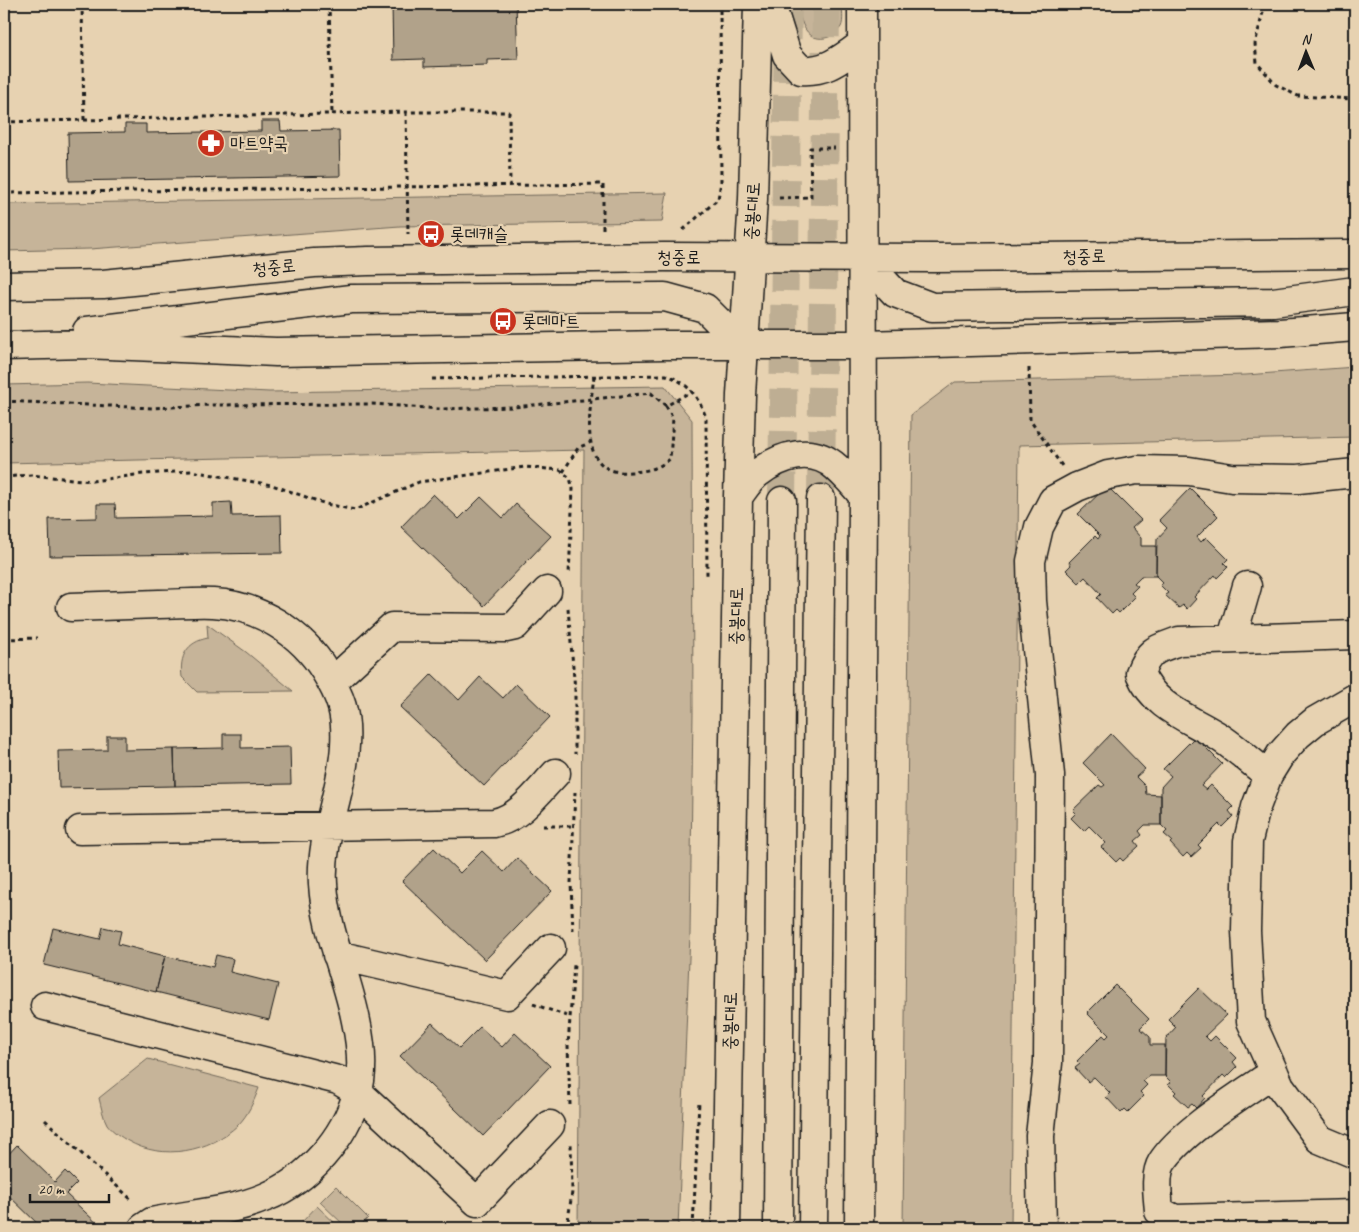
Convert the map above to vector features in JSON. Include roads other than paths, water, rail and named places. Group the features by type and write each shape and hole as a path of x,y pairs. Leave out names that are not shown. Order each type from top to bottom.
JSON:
{"main road":[{"name":"중봉대로","path":"726,1228 738,497 758,4"},
{"path":"771,4 787,55 801,70 814,71 825,69 861,45"},
{"path":"859,1228 864,496 862,4"},
{"name":"청중로","path":"4,286 103,284 314,263 749,257 862,258 1355,254"},
{"path":"862,258 895,293 932,307 1272,302 1355,291"},
{"path":"4,345 89,331 351,299 665,297 705,308 744,346"},
{"path":"4,345 85,344 276,352 665,345 864,345 1280,333 1355,327"},
{"path":"738,497 757,474 782,458 796,455 819,456 828,461 836,466 864,496"},
{"path":"1042,1228 1040,1136 1048,1063 1050,774 1032,601 1031,561 1038,527 1054,500 1077,487 1108,475 1137,470 1189,471 1232,478 1298,478 1355,473"},
{"path":"813,1228 821,499"},
{"path":"778,1228 782,501"},
{"path":"1232,638 1247,586"},
{"path":"332,682 392,627 506,628 515,626 561,591"},
{"path":"71,607 213,603 240,608 287,629 304,643 319,660 332,682 342,701 346,722 346,739 341,771 323,855 324,896 337,955 357,1023 360,1049 358,1092 352,1110 326,1152 310,1170 268,1197 246,1204 151,1226"},
{"path":"1268,775 1217,736 1162,704 1145,686 1140,673 1146,658 1157,650 1179,641 1355,635"},
{"path":"1355,698 1315,721 1298,735 1268,775 1256,808 1248,841 1246,931 1251,1020 1280,1086 1319,1140 1355,1154"},
{"path":"80,830 494,822 506,820 519,812 569,772"},
{"path":"337,955 507,995 566,947"},
{"path":"45,1006 338,1080 358,1092 477,1202 563,1122"},
{"path":"1274,1072 1188,1134 1161,1163 1157,1187 1159,1211 1175,1218 1355,1214"}],"tunnel":[{"path":"782,501 788,4"},
{"path":"821,499 826,4"}],"place":[{"name":"마트약국","path":"211,143"},
{"name":"롯데캐슬","path":"431,234"},
{"name":"롯데마트","path":"503,321"}]}
